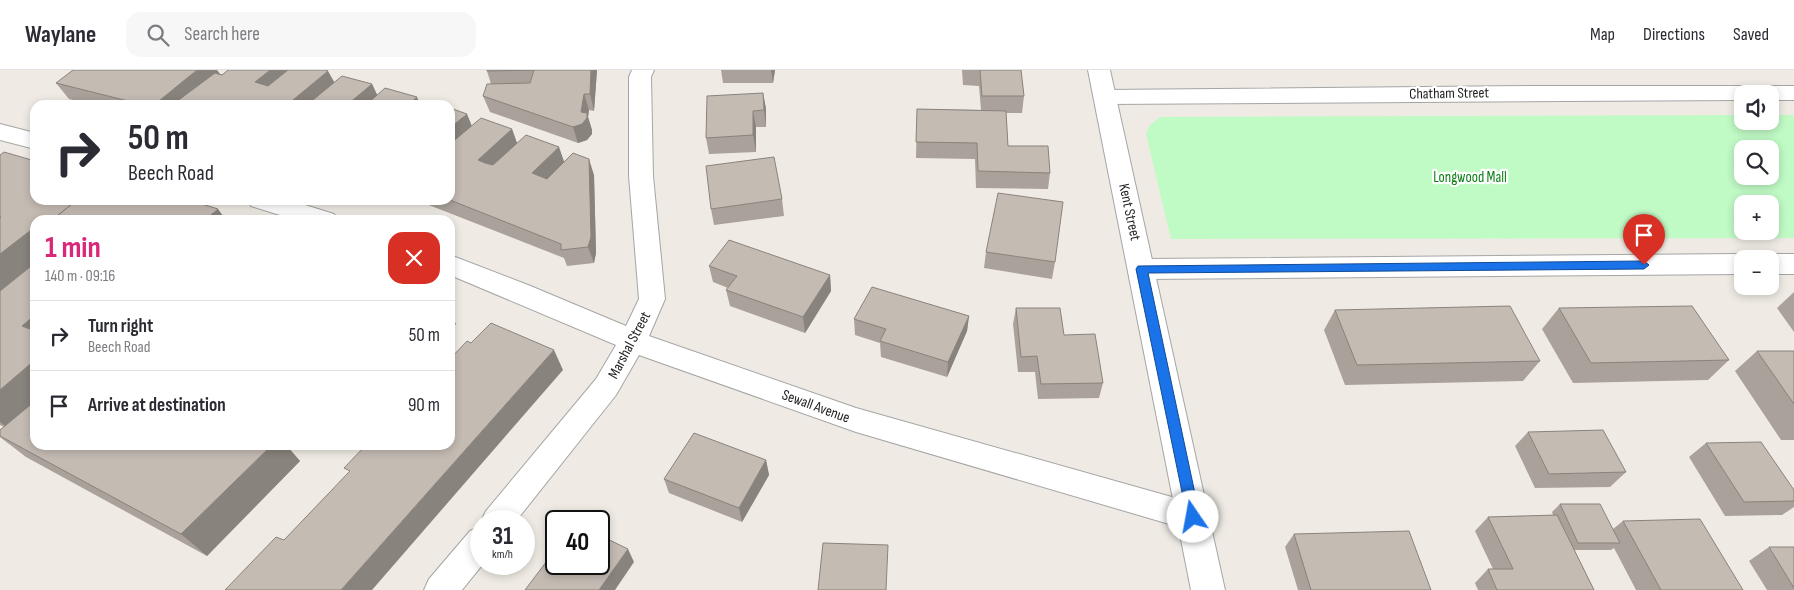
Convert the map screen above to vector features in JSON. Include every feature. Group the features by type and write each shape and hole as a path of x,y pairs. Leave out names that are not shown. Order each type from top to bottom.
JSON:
{"street":[{"name":"Marshal Street","path":"506,510 606,387 633,341 652,300 641,176 640,78 643,70"},
{"name":"Kent Street","path":"1099,70 1208,590"},
{"path":"1519,70 1533,93"},
{"name":"Chatham Street","path":"1104,97 1533,93 1794,94"},
{"path":"0,132 30,140"},
{"path":"276,205 309,215"},
{"path":"1142,269 1734,264"},
{"path":"1779,264 1794,264"},
{"name":"Sewall Avenue","path":"455,267 633,341 856,420 1193,517"},
{"path":"441,590 470,554"}],"green space":[{"name":"Longwood Mall","path":"1734,115 1734,130 1779,130 1779,115 1794,115 1794,238 1779,238 1779,195 1734,195 1734,238 1171,239 1146,134 1149,126 1160,117"}],"building":[{"path":"73,70 197,70 160,100 124,100 56,83"},
{"path":"228,70 270,70 255,82 268,86 288,70 328,71 293,100 179,100 215,73 222,75"},
{"path":"487,70 534,70 487,71"},
{"path":"534,70 591,70 590,94 584,94 581,112 587,113 587,118 582,124 573,127 483,96 487,84 530,83"},
{"path":"980,70 1021,70 1024,96 982,96"},
{"path":"342,76 372,84 353,100 313,100"},
{"path":"385,88 417,97 414,100 372,100"},
{"path":"763,93 764,110 753,111 753,135 706,138 707,96"},
{"path":"917,109 1006,111 1008,146 1048,146 1050,173 978,171 977,143 916,142"},
{"path":"455,110 467,114 455,124"},
{"path":"481,118 512,129 478,160 485,163 493,165 526,135 559,147 532,173 547,179 573,153 589,159 591,237 588,247 561,250 561,244 455,202 455,140"},
{"path":"4,152 30,160 30,205 71,205 58,215 30,215 30,231 0,254 0,155"},
{"path":"774,157 782,199 711,209 706,166"},
{"path":"998,193 1063,202 1055,262 986,252"},
{"path":"71,205 205,205 218,209 211,215 58,215"},
{"path":"729,240 830,275 803,317 726,290 737,276 709,266"},
{"path":"30,267 30,319 22,326 30,329 30,364 0,390 0,291"},
{"path":"872,287 969,316 948,362 880,341 886,329 854,319"},
{"path":"1510,306 1540,361 1357,365 1335,310"},
{"path":"1692,306 1729,360 1591,363 1559,308"},
{"path":"1016,308 1060,308 1064,335 1095,334 1103,383 1041,384 1037,356 1021,357"},
{"path":"491,323 554,350 341,590 225,590 276,537 284,540 350,471 344,468 361,450 455,450 455,354 467,341 471,343"},
{"path":"1757,351 1794,351 1794,404"},
{"path":"30,405 30,450 267,450 181,534 0,436 0,430"},
{"path":"1603,430 1626,472 1549,474 1528,432"},
{"path":"694,433 766,460 739,508 664,479"},
{"path":"1761,442 1794,490 1794,501 1744,502 1706,443"},
{"path":"1560,504 1600,504 1620,543 1578,543"},
{"path":"1557,515 1594,590 1497,590 1488,569 1513,569 1488,517"},
{"path":"1700,519 1743,590 1661,590 1623,521"},
{"path":"1409,531 1431,590 1311,590 1294,534"},
{"path":"610,540 628,549 610,574"},
{"path":"823,543 888,545 886,590 818,590"},
{"path":"1769,547 1794,547 1794,588"},
{"path":"545,564 545,575 610,575 599,590 525,590"}],"route":[{"path":"1193,517 1142,269 1644,265"}]}
